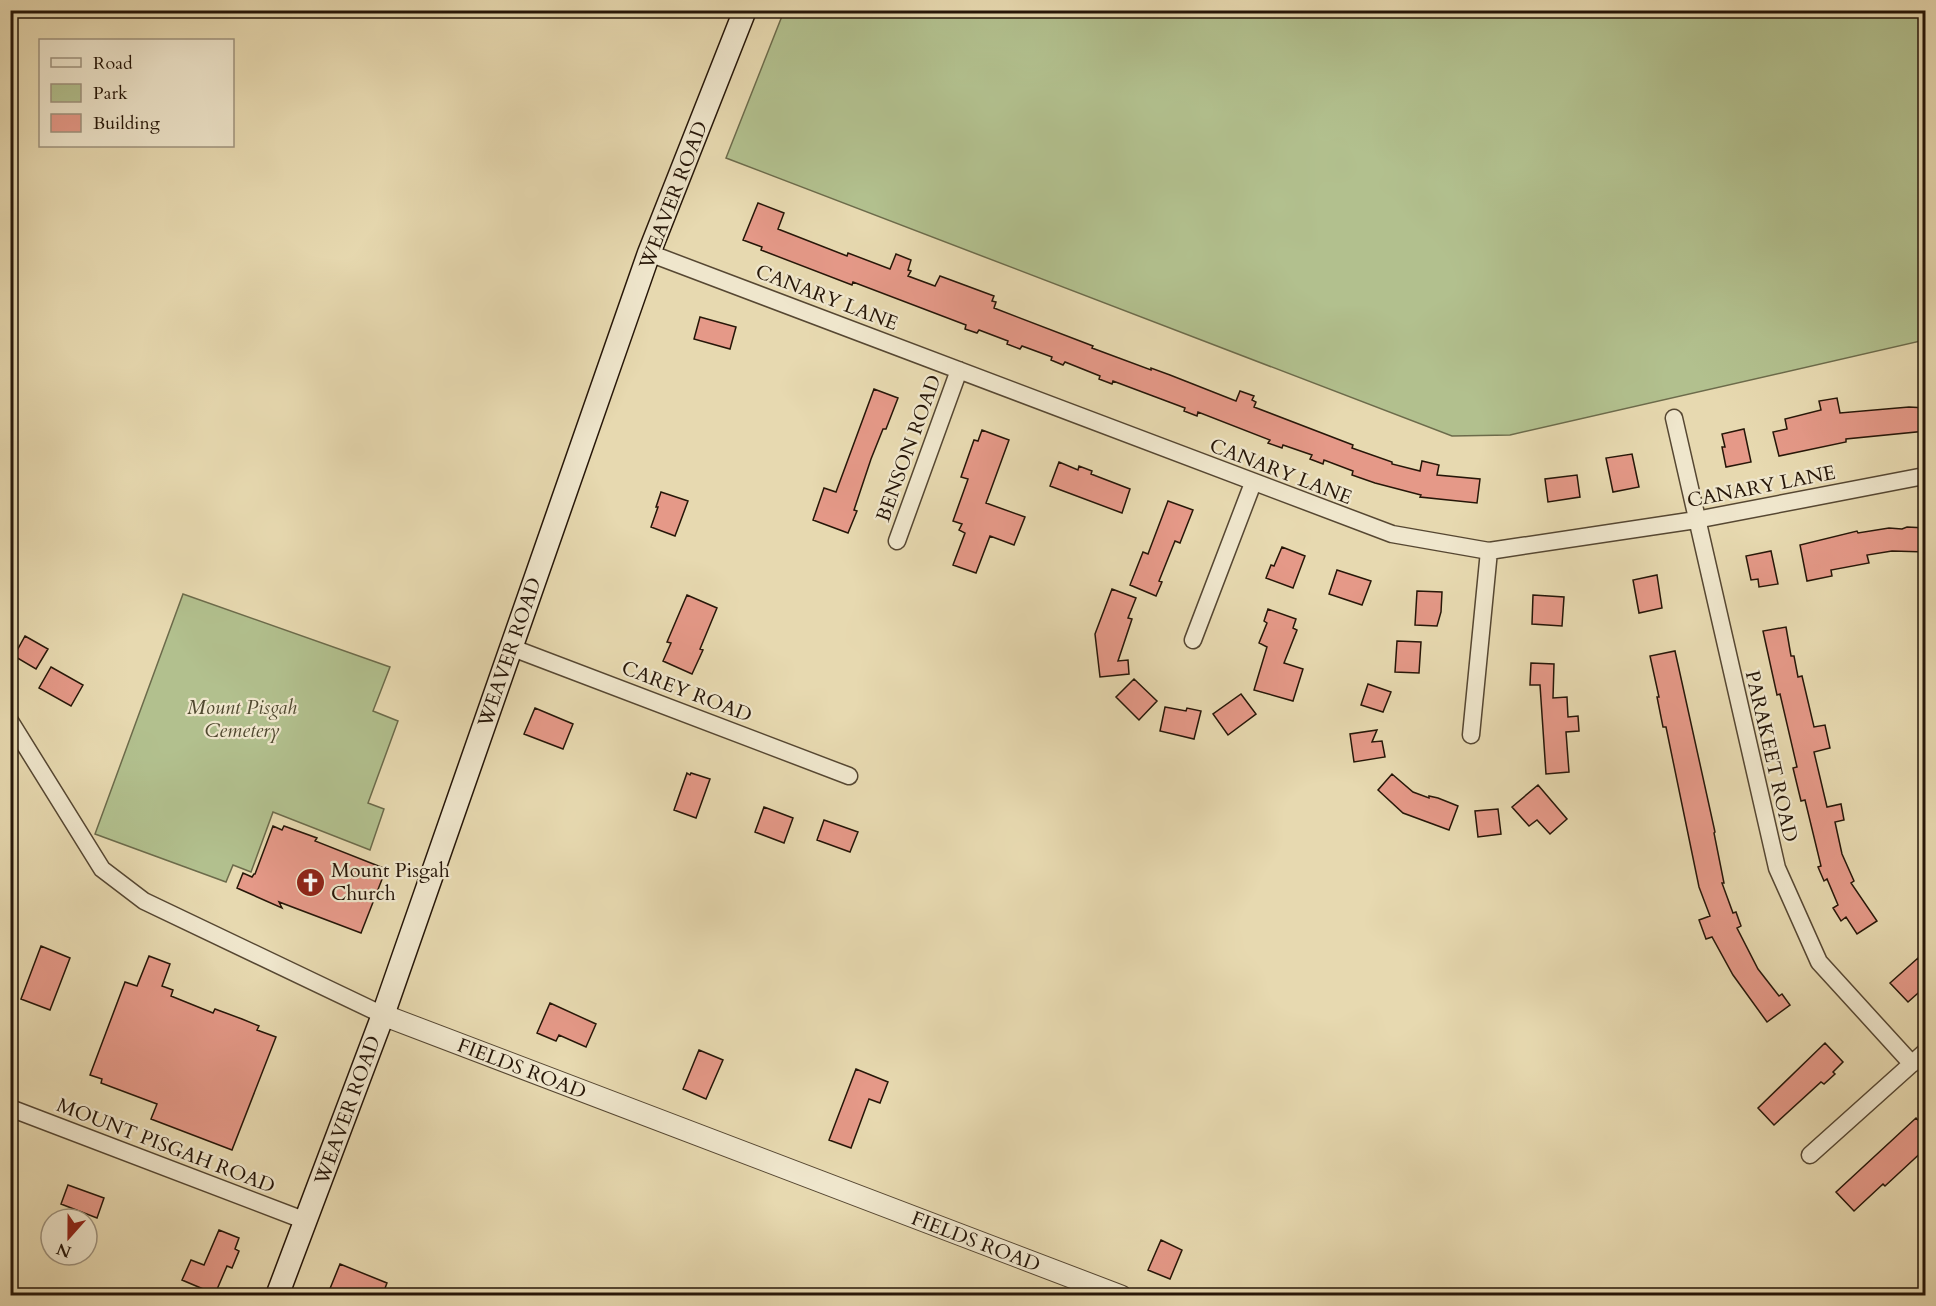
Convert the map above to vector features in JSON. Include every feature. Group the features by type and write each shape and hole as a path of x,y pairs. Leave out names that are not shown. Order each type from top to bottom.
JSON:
{"main road":[{"name":"WEAVER ROAD","path":"277,1296 383,1015 649,253 745,10"}],"street":[{"name":"CANARY LANE","path":"649,253 1392,534 1489,551 1696,520 1919,477 1926,479"},
{"name":"BENSON ROAD","path":"897,540 959,370"},
{"name":"PARAKEET ROAD","path":"1674,418 1777,868 1819,962 1912,1064"},
{"path":"1193,640 1253,483"},
{"path":"1471,735 1489,551"},
{"name":"CAREY ROAD","path":"510,646 849,776"},
{"name":"FIELDS ROAD","path":"10,721 102,869 144,901 383,1015 1120,1296"},
{"path":"1810,1155 1926,1051"},
{"name":"MOUNT PISGAH ROAD","path":"10,1108 306,1221"}],"green space":[{"path":"784,11 1925,11 1925,340 1510,435 1452,436 726,158"},
{"name":"Mount Pisgah Cemetery","path":"183,594 390,667 373,711 398,721 368,803 384,809 370,850 273,812 251,872 233,865 226,882 95,834"}],"building":[{"path":"758,203 784,213 778,229 847,256 848,253 890,269 896,254 911,260 908,270 911,271 908,276 935,286 940,276 994,296 992,301 996,302 994,308 1093,346 1092,348 1236,401 1240,391 1254,396 1252,400 1256,402 1254,407 1353,445 1352,448 1392,462 1392,464 1420,471 1422,461 1439,465 1437,475 1480,479 1477,503 1420,497 1421,495 1352,475 1353,471 1324,460 1323,464 1310,459 1312,455 1283,445 1282,448 1268,443 1270,440 1198,412 1197,416 1184,411 1185,408 1113,381 1112,384 1099,379 1100,376 1065,362 1063,365 1051,360 1052,357 1022,346 1020,349 1007,344 1008,341 979,330 977,333 965,329 966,325 761,250 762,247 743,240"},
{"path":"700,317 736,327 730,349 694,339"},
{"path":"874,389 898,398 871,459 854,510 857,511 848,533 813,520 824,488 836,492"},
{"path":"1837,398 1840,413 1909,407 1926,408 1926,431 1846,439 1846,442 1779,456 1773,432 1787,429 1785,419 1821,410 1819,401"},
{"path":"1744,429 1751,462 1726,467 1722,434"},
{"path":"982,430 1009,440 986,503 1025,517 1014,545 990,536 976,573 953,565 965,533 959,530 962,524 953,521 968,479 961,477 974,440 978,441"},
{"path":"1632,454 1639,487 1613,492 1606,458"},
{"path":"1059,462 1078,470 1079,466 1092,471 1091,474 1130,489 1122,513 1050,486"},
{"path":"1577,475 1580,497 1548,502 1545,479"},
{"path":"661,492 688,501 675,536 651,527"},
{"path":"1168,501 1193,510 1180,543 1175,541 1159,581 1162,582 1156,596 1130,585 1143,552 1148,554"},
{"path":"1907,527 1926,528 1926,552 1892,551 1867,555 1869,563 1831,570 1832,576 1807,581 1800,545 1857,531 1858,533"},
{"path":"1282,547 1305,556 1293,588 1266,578"},
{"path":"1771,551 1778,584 1759,587 1758,579 1751,580 1746,556"},
{"path":"1337,570 1371,581 1362,605 1329,594"},
{"path":"1657,575 1662,608 1639,613 1633,580"},
{"path":"1112,589 1136,598 1128,618 1132,619 1118,661 1128,660 1129,674 1100,677 1095,634"},
{"path":"1417,591 1442,592 1441,612 1437,626 1415,625"},
{"path":"687,595 717,608 692,674 663,661 671,643 667,642"},
{"path":"1533,595 1564,597 1562,626 1532,624"},
{"path":"1268,609 1296,619 1293,628 1297,630 1284,663 1303,669 1293,701 1254,690 1267,647 1259,643 1267,623 1264,621"},
{"path":"1786,627 1791,656 1794,656 1798,677 1802,676 1814,727 1825,725 1830,748 1814,752 1827,807 1841,804 1844,820 1835,822 1842,854 1854,881 1851,883 1877,921 1857,934 1846,917 1841,921 1833,908 1838,905 1827,879 1824,881 1818,867 1821,866 1805,800 1801,801 1793,768 1797,767 1780,694 1777,695 1763,631"},
{"path":"25,636 48,649 36,669 14,656"},
{"path":"1397,641 1421,642 1419,673 1395,672"},
{"path":"1675,651 1715,832 1724,883 1722,883 1733,913 1736,912 1741,926 1737,928 1758,969 1779,996 1782,994 1790,1005 1767,1022 1733,975 1712,937 1706,939 1699,920 1710,916 1699,887 1666,727 1663,727 1650,656"},
{"path":"1531,663 1554,664 1553,698 1567,697 1568,717 1578,716 1579,731 1566,732 1569,772 1546,774 1540,685 1530,685"},
{"path":"51,667 83,685 71,706 39,688"},
{"path":"1134,679 1157,701 1139,720 1116,697"},
{"path":"1368,684 1391,692 1383,712 1361,705"},
{"path":"1241,694 1256,714 1228,735 1213,714"},
{"path":"1165,707 1201,711 1194,739 1160,731"},
{"path":"535,708 573,724 563,749 524,734"},
{"path":"1377,730 1372,742 1382,741 1385,757 1354,762 1350,734"},
{"path":"687,773 710,779 696,818 674,810"},
{"path":"1392,774 1413,792 1458,806 1449,830 1403,813 1378,790"},
{"path":"1538,785 1567,819 1550,834 1537,820 1529,826 1512,807"},
{"path":"764,807 793,818 784,843 755,832"},
{"path":"1498,809 1501,834 1478,837 1475,811"},
{"path":"824,820 858,832 850,852 817,840"},
{"name":"Mount Pisgah Church","path":"273,826 282,830 284,826 317,838 315,841 386,869 361,933 279,902 282,908 237,888 243,873 252,877 255,874"},
{"path":"41,946 70,958 50,1010 21,999"},
{"path":"149,956 170,964 162,986 173,990 171,996 213,1013 215,1009 242,1019 259,1026 257,1030 276,1037 232,1150 151,1119 157,1104 101,1083 102,1079 90,1075 125,982 137,986"},
{"path":"1918,958 1926,967 1926,986 1908,1002 1890,983"},
{"path":"550,1003 596,1024 586,1047 559,1035 556,1041 537,1033"},
{"path":"1825,1043 1843,1062 1833,1072 1835,1074 1824,1084 1821,1082 1774,1125 1758,1108"},
{"path":"699,1050 723,1060 706,1099 683,1089"},
{"path":"856,1069 888,1082 880,1103 869,1099 851,1148 829,1140"},
{"path":"1916,1118 1926,1129 1926,1148 1854,1211 1836,1192"},
{"path":"68,1185 104,1198 99,1212 99,1207 69,1207 61,1204"},
{"path":"219,1230 239,1238 235,1249 239,1251 232,1268 227,1266 215,1294 182,1280 191,1260 204,1265"},
{"path":"1161,1240 1182,1250 1170,1279 1148,1270"},
{"path":"340,1264 387,1283 382,1296 327,1296"}],"place":[{"name":"Mount Pisgah Church","path":"310,882"}]}
